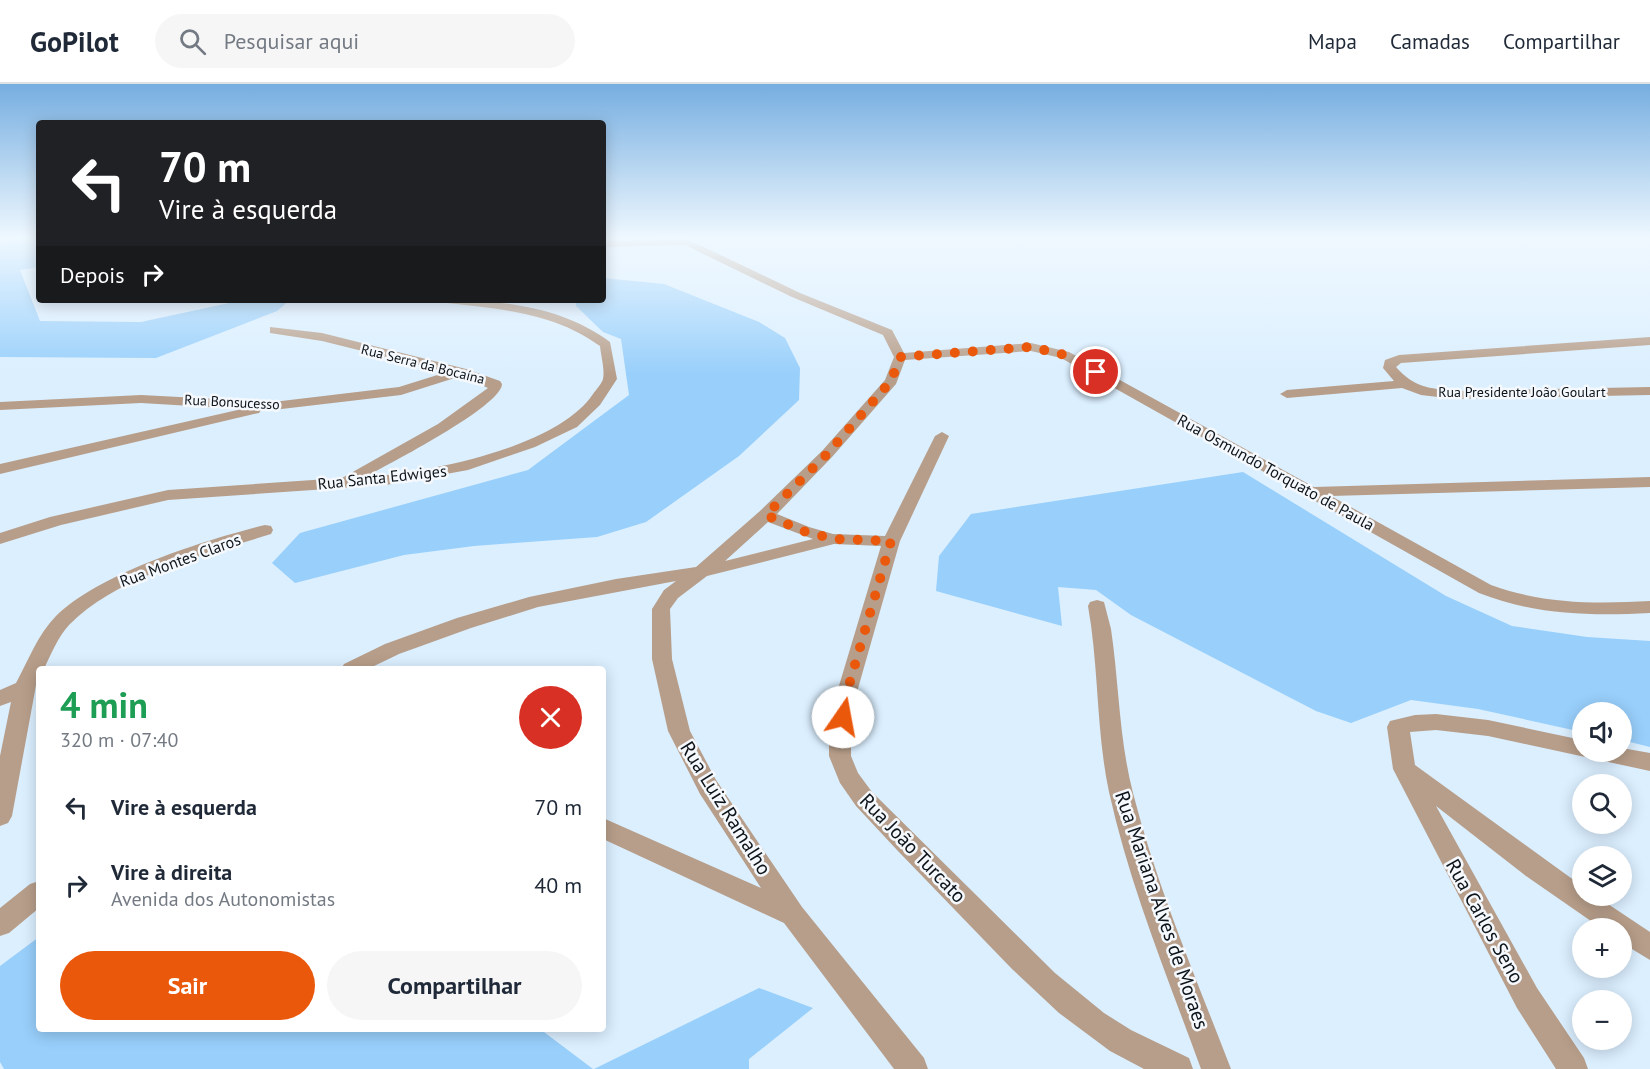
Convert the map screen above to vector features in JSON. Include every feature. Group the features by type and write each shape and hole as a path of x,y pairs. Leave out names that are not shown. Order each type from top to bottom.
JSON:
{"street":[{"path":"773,283 796,295 888,333 900,357"},
{"name":"Rua Santa Edwiges","path":"0,539 56,521 168,495 386,480 463,467 530,444 572,423 595,402 610,379 606,345 592,332 574,323 515,308 472,303"},
{"name":"Rua Serra da Bocaína","path":"274,330 322,338 460,372 493,382 496,386 479,404 416,443 342,483"},
{"path":"1404,384 1389,368 1390,363 1399,359 1650,341"},
{"name":"Rua Osmundo Torquato de Paula","path":"900,357 1031,347 1065,355 1485,589 1508,599 1530,605 1561,608 1650,607"},
{"name":"Rua Luiz Ramalho","path":"900,357 891,381 827,454 766,515 701,572 671,594 661,609 662,659 679,731 708,787 793,915 913,1069"},
{"name":"Rua Bonsucesso","path":"0,406 141,399 273,406 401,391 460,372"},
{"name":"Rua Presidente João Goulart","path":"1287,394 1404,384 1421,391 1455,395 1650,391"},
{"path":"0,469 273,406"},
{"name":"Rua João Turcato","path":"942,436 891,541 845,699 840,735 840,756 848,777 864,799 1035,975 1095,1024 1152,1059 1178,1069"},
{"path":"1313,492 1650,482"},
{"path":"766,515 803,531 834,539 891,541"},
{"name":"Rua Montes Claros","path":"0,816 24,688 48,641 62,621 88,600 120,581 265,530"},
{"path":"357,666 392,649 464,623 536,601 616,585 701,572 834,539"},
{"name":"Rua Mariana Alves de Moraes","path":"1097,606 1106,651 1109,718 1121,791 1149,883 1216,1069"},
{"path":"0,698 24,688"},
{"path":"1572,747 1452,722 1409,722 1398,727 1404,769 1535,868 1650,947"},
{"path":"1632,759 1650,762"},
{"name":"Rua Carlos Seno","path":"1404,769 1522,988 1573,1069"},
{"name":"Rua Luiz Ramalho","path":"606,829 793,915"},
{"path":"0,924 36,894"}],"shaded area":[{"path":"0,283 25,283 40,321 141,322 229,303 286,303 277,311 156,358 0,357"},
{"path":"606,283 653,283 664,284 759,322 785,338 800,368 799,400 739,456 646,522 597,537 474,546 404,555 295,583 272,563 300,533 528,470 629,395 621,339 603,332 576,306 576,303 606,303"},
{"path":"1243,472 1446,596 1512,626 1587,637 1650,641 1650,747 1632,742 1632,702 1572,702 1572,730 1478,709 1411,700 1351,723 1316,711 1131,615 1096,590 1058,587 1062,626 936,591 939,556 971,514"},
{"path":"36,939 36,1032 544,1032 593,1069 4,1069 0,1062 0,966"},
{"path":"759,988 813,1008 749,1059 749,1069 594,1069"}],"route":[{"path":"843,717 845,699 891,541 834,539 803,531 766,515 827,454 891,381 900,357 1031,347 1065,355 1096,372"}]}
